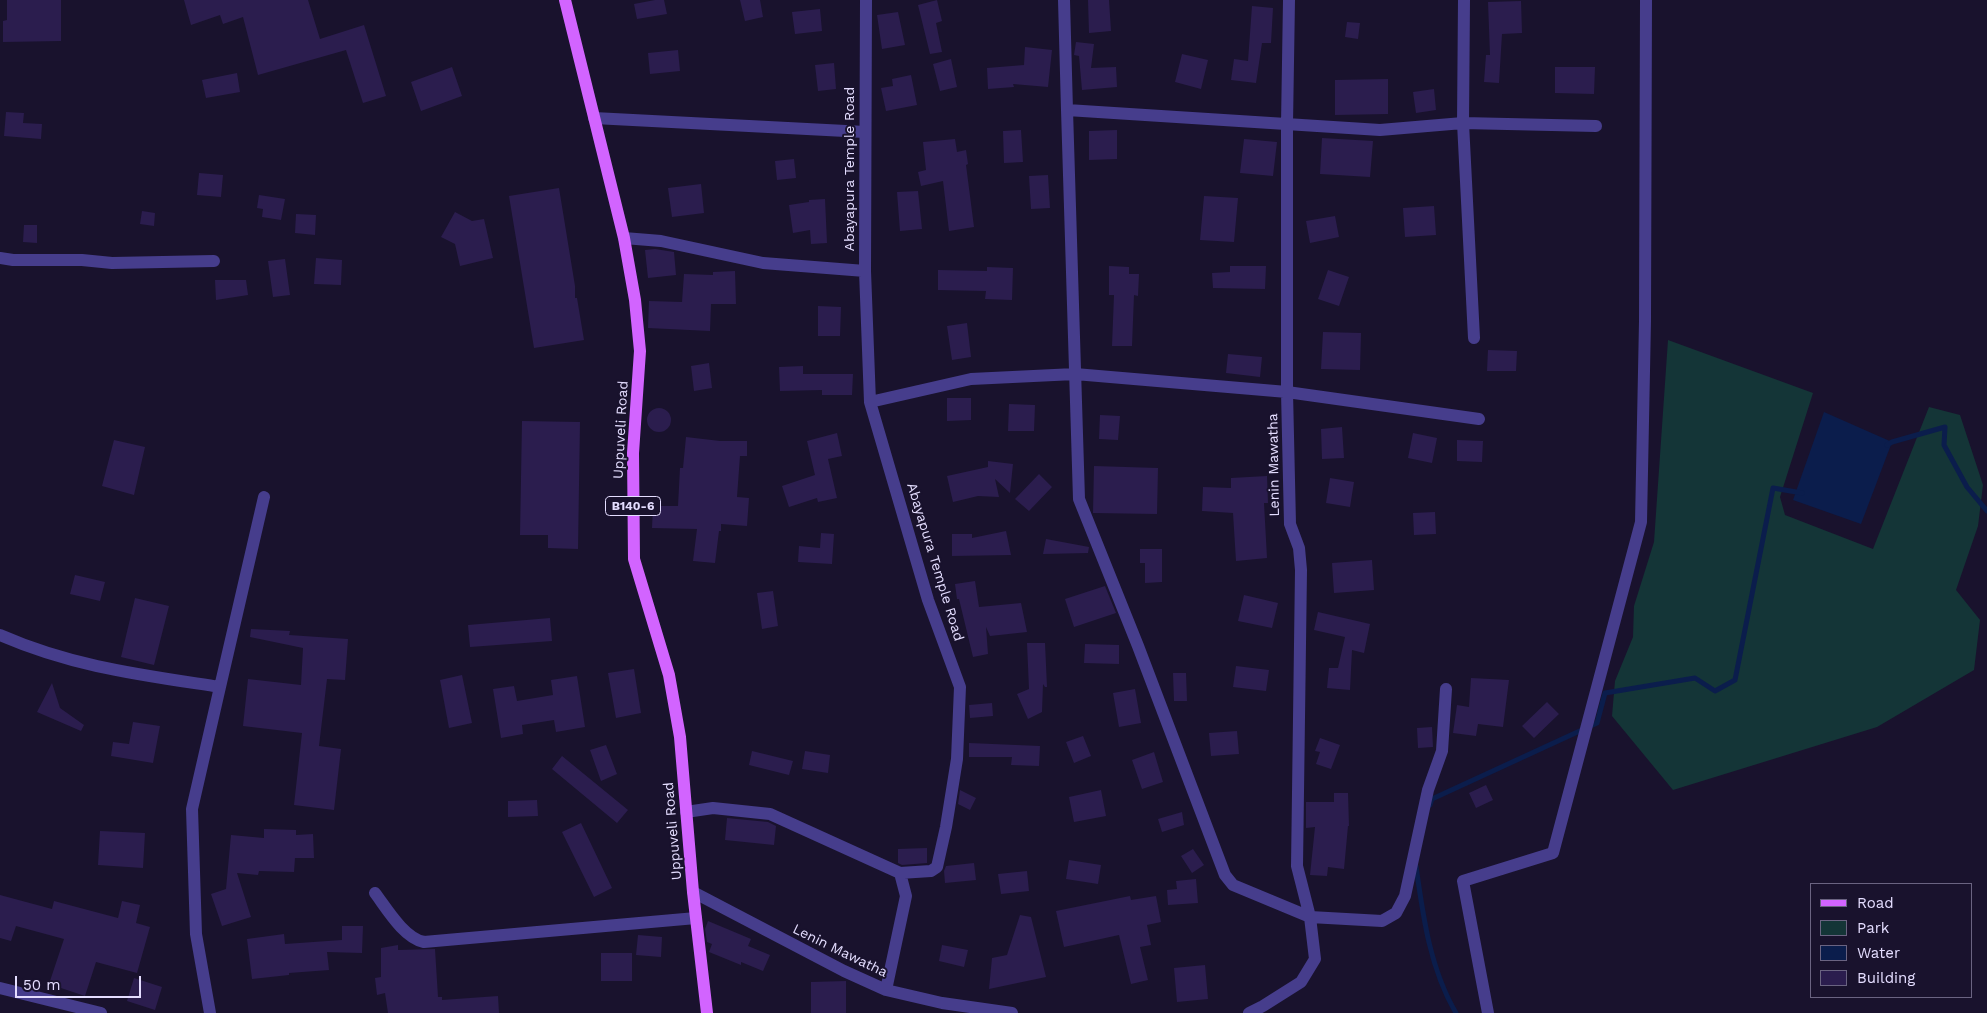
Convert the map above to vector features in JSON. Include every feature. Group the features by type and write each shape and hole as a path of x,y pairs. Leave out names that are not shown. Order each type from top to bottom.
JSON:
{"main road":[{"name":"Uppuveli Road","path":"565,0 624,238 635,300 640,351 633,453 634,559 669,676 680,737 693,892 707,1013"}],"street":[{"name":"Abayapura Temple Road","path":"686,812 714,808 770,814 900,873 931,872 937,867 946,827 957,759 960,687 928,600 870,402 865,271 866,0"},
{"path":"1064,0 1079,499 1138,646 1225,875 1233,886 1310,917 1382,921 1396,913 1405,896 1428,790 1442,751 1446,689"},
{"name":"Lenin Mawatha","path":"1249,1013 1264,1006 1301,982 1315,959 1310,917 1297,866 1301,570 1299,548 1290,524 1287,392 1289,0"},
{"path":"1464,0 1463,123 1474,338"},
{"path":"1488,1013 1463,881 1553,852 1641,522 1645,321 1646,0"},
{"path":"1067,110 1380,130 1463,123 1596,126"},
{"path":"594,118 865,132"},
{"path":"624,238 661,242 763,264 865,271"},
{"path":"0,258 13,260 82,260 112,263 214,261"},
{"path":"870,402 972,379 1075,374 1287,392 1479,419"},
{"path":"210,1013 196,934 192,809 264,497"},
{"path":"0,635 68,660 105,669 220,687"},
{"path":"886,990 906,896 900,873"},
{"name":"Lenin Mawatha","path":"693,892 844,971 886,990 942,1004 1012,1013"},
{"path":"374,893 408,934 415,940 424,942 696,918"},
{"path":"0,988 101,1013"}],"green space":[{"path":"1668,340 1813,393 1780,497 1785,515 1873,549 1929,407 1960,415 1983,485 1978,526 1956,590 1980,620 1974,670 1877,727 1673,790 1612,716 1615,681 1633,637 1634,606 1654,542"}],"water":[{"path":"1824,412 1892,442 1861,524 1793,500"}],"building":[{"path":"7,0 61,0 61,41 3,42 3,21 7,20"},
{"path":"184,0 308,0 320,39 364,25 386,96 363,103 346,50 258,75 243,17 223,24 220,15 191,25"},
{"path":"664,0 667,14 637,19 634,4"},
{"path":"740,0 760,0 763,17 745,21"},
{"path":"937,0 942,21 936,23 942,52 930,54 918,5"},
{"path":"1088,0 1109,0 1111,31 1089,33"},
{"path":"1521,1 1522,33 1502,34 1499,83 1484,82 1486,55 1490,55 1488,2"},
{"path":"1252,6 1273,8 1271,43 1262,43 1256,83 1231,80 1234,59 1248,61"},
{"path":"820,9 822,31 795,34 792,12"},
{"path":"898,12 905,45 882,49 877,15"},
{"path":"1347,22 1360,23 1358,39 1345,37"},
{"path":"1076,42 1094,44 1091,68 1116,67 1117,87 1082,90 1079,56 1074,55"},
{"path":"1025,47 1052,50 1048,87 1013,84 1014,87 988,89 987,68 1024,65"},
{"path":"678,50 680,71 650,74 648,53"},
{"path":"1182,54 1208,60 1201,89 1175,82"},
{"path":"951,59 957,87 940,91 933,64"},
{"path":"834,63 836,89 818,91 815,65"},
{"path":"452,67 462,96 421,111 411,82"},
{"path":"1555,67 1595,67 1594,94 1555,93"},
{"path":"237,73 240,92 206,98 202,80"},
{"path":"911,75 917,105 886,111 881,88 893,86 892,79"},
{"path":"1388,79 1388,114 1335,115 1335,80"},
{"path":"1434,89 1436,110 1416,113 1413,92"},
{"path":"6,112 24,113 23,123 42,124 41,139 4,136"},
{"path":"1021,130 1023,162 1004,163 1003,131"},
{"path":"1117,130 1117,159 1089,160 1089,131"},
{"path":"1322,138 1373,141 1370,177 1320,174"},
{"path":"955,139 957,152 966,150 968,164 966,165 974,227 949,231 943,181 921,186 918,172 926,170 923,142"},
{"path":"1244,139 1277,142 1273,176 1240,173"},
{"path":"794,159 796,178 777,180 775,161"},
{"path":"199,173 223,175 221,197 197,195"},
{"path":"1048,175 1050,208 1031,209 1029,176"},
{"path":"701,184 704,213 672,217 668,188"},
{"path":"559,188 575,286 575,298 577,298 584,340 534,348 509,196"},
{"path":"918,191 922,229 900,231 897,192"},
{"path":"259,195 285,199 281,220 262,217 263,209 257,208"},
{"path":"1204,196 1238,198 1234,242 1200,240"},
{"path":"825,199 827,243 811,244 810,230 793,233 789,205 809,202 809,200"},
{"path":"1434,206 1436,235 1405,237 1403,208"},
{"path":"142,211 155,213 154,226 140,224"},
{"path":"455,212 472,221 484,219 493,258 460,266 455,244 441,237"},
{"path":"296,214 316,215 315,235 295,233"},
{"path":"1335,216 1339,237 1310,243 1306,221"},
{"path":"24,225 37,225 37,243 23,242"},
{"path":"655,249 674,252 676,275 648,278 645,250"},
{"path":"316,258 342,260 341,285 314,284"},
{"path":"285,259 290,295 273,297 268,261"},
{"path":"1109,266 1129,267 1129,274 1139,274 1138,296 1134,295 1132,346 1112,346 1114,295 1109,295"},
{"path":"1230,266 1266,266 1265,289 1213,288 1212,273 1230,272"},
{"path":"987,267 1013,268 1012,300 985,299 986,291 938,290 938,270 987,271"},
{"path":"1328,270 1349,277 1339,306 1318,299"},
{"path":"735,271 736,304 711,304 710,331 648,328 649,301 682,302 684,274 713,275 713,272"},
{"path":"215,280 246,280 248,295 216,300"},
{"path":"818,306 841,307 840,336 818,336"},
{"path":"967,323 971,357 952,360 947,326"},
{"path":"1323,332 1361,333 1360,370 1321,369"},
{"path":"1488,350 1517,351 1516,371 1487,371"},
{"path":"1228,354 1262,357 1260,377 1226,373"},
{"path":"709,363 712,388 694,391 691,366"},
{"path":"803,366 803,374 853,374 852,395 822,395 822,390 780,391 779,367"},
{"path":"947,398 971,398 971,420 947,421"},
{"path":"1009,404 1035,405 1034,431 1008,431"},
{"path":"659,408 668,411 671,420 668,429 659,432 650,429 647,420 650,411"},
{"path":"1100,415 1120,416 1118,440 1099,439"},
{"path":"522,421 580,422 578,549 548,548 548,535 520,535"},
{"path":"1342,427 1344,458 1322,459 1321,429"},
{"path":"837,433 842,456 828,459 837,498 818,502 817,498 789,507 782,486 815,475 807,441"},
{"path":"1413,433 1437,438 1432,463 1408,458"},
{"path":"686,437 720,441 747,441 747,456 740,456 737,497 749,498 747,526 721,524 715,563 693,561 697,529 652,528 653,506 678,506 680,468 683,468"},
{"path":"114,440 145,447 134,495 102,486"},
{"path":"1457,440 1483,441 1482,462 1457,461"},
{"path":"988,461 1013,464 1010,493 995,479 999,497 978,496 953,502 947,476 988,467"},
{"path":"1094,466 1158,468 1157,514 1093,513"},
{"path":"1039,474 1052,487 1029,511 1015,499"},
{"path":"1267,476 1268,503 1264,503 1267,558 1236,561 1233,513 1202,511 1203,487 1231,488 1231,478"},
{"path":"1330,478 1354,482 1350,507 1326,503"},
{"path":"1435,512 1436,534 1414,535 1413,513"},
{"path":"1006,531 1011,555 952,556 952,534 972,534 972,538"},
{"path":"821,533 834,534 832,564 798,562 799,546 820,548"},
{"path":"1046,539 1089,547 1088,553 1043,554"},
{"path":"1140,549 1162,549 1162,582 1145,583 1145,563 1140,563"},
{"path":"1372,560 1374,590 1334,593 1332,563"},
{"path":"75,575 105,582 100,601 70,594"},
{"path":"975,581 979,607 1021,603 1027,632 990,636 986,627 988,654 973,657 959,599 957,599 955,584"},
{"path":"1105,586 1116,613 1074,627 1065,599"},
{"path":"773,591 778,626 762,629 757,593"},
{"path":"1244,595 1278,603 1272,628 1238,621"},
{"path":"135,598 169,606 154,665 121,657"},
{"path":"1318,612 1370,624 1364,653 1352,650 1350,690 1327,688 1329,668 1338,668 1345,637 1314,630"},
{"path":"550,618 552,641 470,647 468,625"},
{"path":"251,629 290,631 289,635 348,639 345,680 327,679 319,746 341,749 334,810 294,805 302,733 243,726 248,679 301,685 303,648 250,637"},
{"path":"1027,643 1045,643 1047,687 1043,684 1042,712 1028,719 1017,694 1029,689"},
{"path":"1085,644 1119,645 1119,664 1084,663"},
{"path":"1236,666 1269,670 1266,691 1233,687"},
{"path":"634,669 641,713 616,718 608,673"},
{"path":"1173,673 1186,673 1187,701 1174,701"},
{"path":"462,675 472,723 449,728 440,680"},
{"path":"577,676 585,727 556,732 554,720 522,725 523,734 501,738 493,689 514,686 517,701 553,695 551,680"},
{"path":"1471,678 1509,680 1503,727 1478,724 1476,736 1453,733 1457,705 1469,707"},
{"path":"52,683 60,708 84,725 81,731 37,712"},
{"path":"1135,689 1141,723 1119,727 1113,693"},
{"path":"1547,702 1559,714 1534,738 1522,726"},
{"path":"992,703 993,716 970,718 969,705"},
{"path":"133,722 160,726 153,763 111,756 113,742 129,744"},
{"path":"1432,727 1433,747 1418,748 1417,728"},
{"path":"1237,731 1239,754 1211,756 1209,733"},
{"path":"1083,736 1091,756 1074,763 1066,742"},
{"path":"1320,738 1340,745 1331,769 1316,764 1320,752 1315,751"},
{"path":"969,743 1040,746 1039,766 1011,765 1012,757 969,757"},
{"path":"606,745 617,774 601,781 590,750"},
{"path":"752,751 793,761 789,775 749,765"},
{"path":"805,751 830,755 828,773 802,769"},
{"path":"1154,752 1163,782 1142,789 1132,760"},
{"path":"562,756 628,810 617,823 552,769"},
{"path":"1486,785 1493,800 1476,808 1469,793"},
{"path":"960,790 976,798 970,810 958,804"},
{"path":"1101,790 1106,816 1074,822 1069,797"},
{"path":"1334,793 1348,793 1349,826 1344,869 1328,867 1327,876 1310,875 1315,827 1306,828 1306,802 1334,802"},
{"path":"537,800 538,816 508,817 508,801"},
{"path":"1182,812 1184,825 1162,832 1158,819"},
{"path":"727,818 768,822 776,826 774,845 725,840"},
{"path":"581,823 612,888 594,897 562,832"},
{"path":"264,829 296,830 296,835 313,834 314,858 295,858 294,872 259,871 258,875 237,873 251,917 222,926 211,894 226,889 231,835 264,838"},
{"path":"100,831 145,833 143,868 98,865"},
{"path":"927,848 927,863 902,865 898,863 898,849"},
{"path":"1193,849 1204,865 1192,873 1181,856"},
{"path":"1069,860 1101,865 1098,884 1066,879"},
{"path":"974,863 976,880 945,883 944,871 946,866"},
{"path":"1027,871 1029,891 1001,894 998,874"},
{"path":"1196,879 1198,903 1168,905 1167,890 1177,889 1176,881"},
{"path":"0,895 52,909 54,901 118,918 122,901 140,905 136,923 150,927 137,973 96,962 85,996 49,984 64,939 16,926 11,941 0,938"},
{"path":"1130,896 1131,900 1156,896 1161,922 1147,925 1151,945 1140,947 1148,980 1131,984 1119,935 1064,947 1056,911"},
{"path":"1020,915 1031,917 1046,977 989,989 992,958 1007,955"},
{"path":"708,921 751,939 748,946 770,955 763,971 741,962 741,965 709,952 712,944 707,942 705,929"},
{"path":"342,926 363,926 362,953 327,952 329,970 289,973 289,975 252,979 247,939 284,934 285,944 342,940"},
{"path":"638,935 662,937 661,957 636,955"},
{"path":"398,945 398,950 435,949 438,997 442,997 442,1000 498,996 499,1013 388,1013 385,993 377,995 375,978 381,977 381,948"},
{"path":"942,945 968,950 964,967 939,961"},
{"path":"601,953 632,953 632,981 601,981"},
{"path":"1205,965 1208,999 1177,1002 1174,968"},
{"path":"134,978 162,987 155,1010 127,1001"},
{"path":"846,981 846,1013 811,1013 811,982"}],"waterway":[{"path":"1887,445 1945,427 1944,445 1967,487 1987,511"},
{"path":"1430,805 1432,799 1597,723 1605,693 1695,678 1715,691 1735,680 1773,488 1802,493"},
{"path":"1416,866 1429,942 1440,978 1456,1013"}]}
